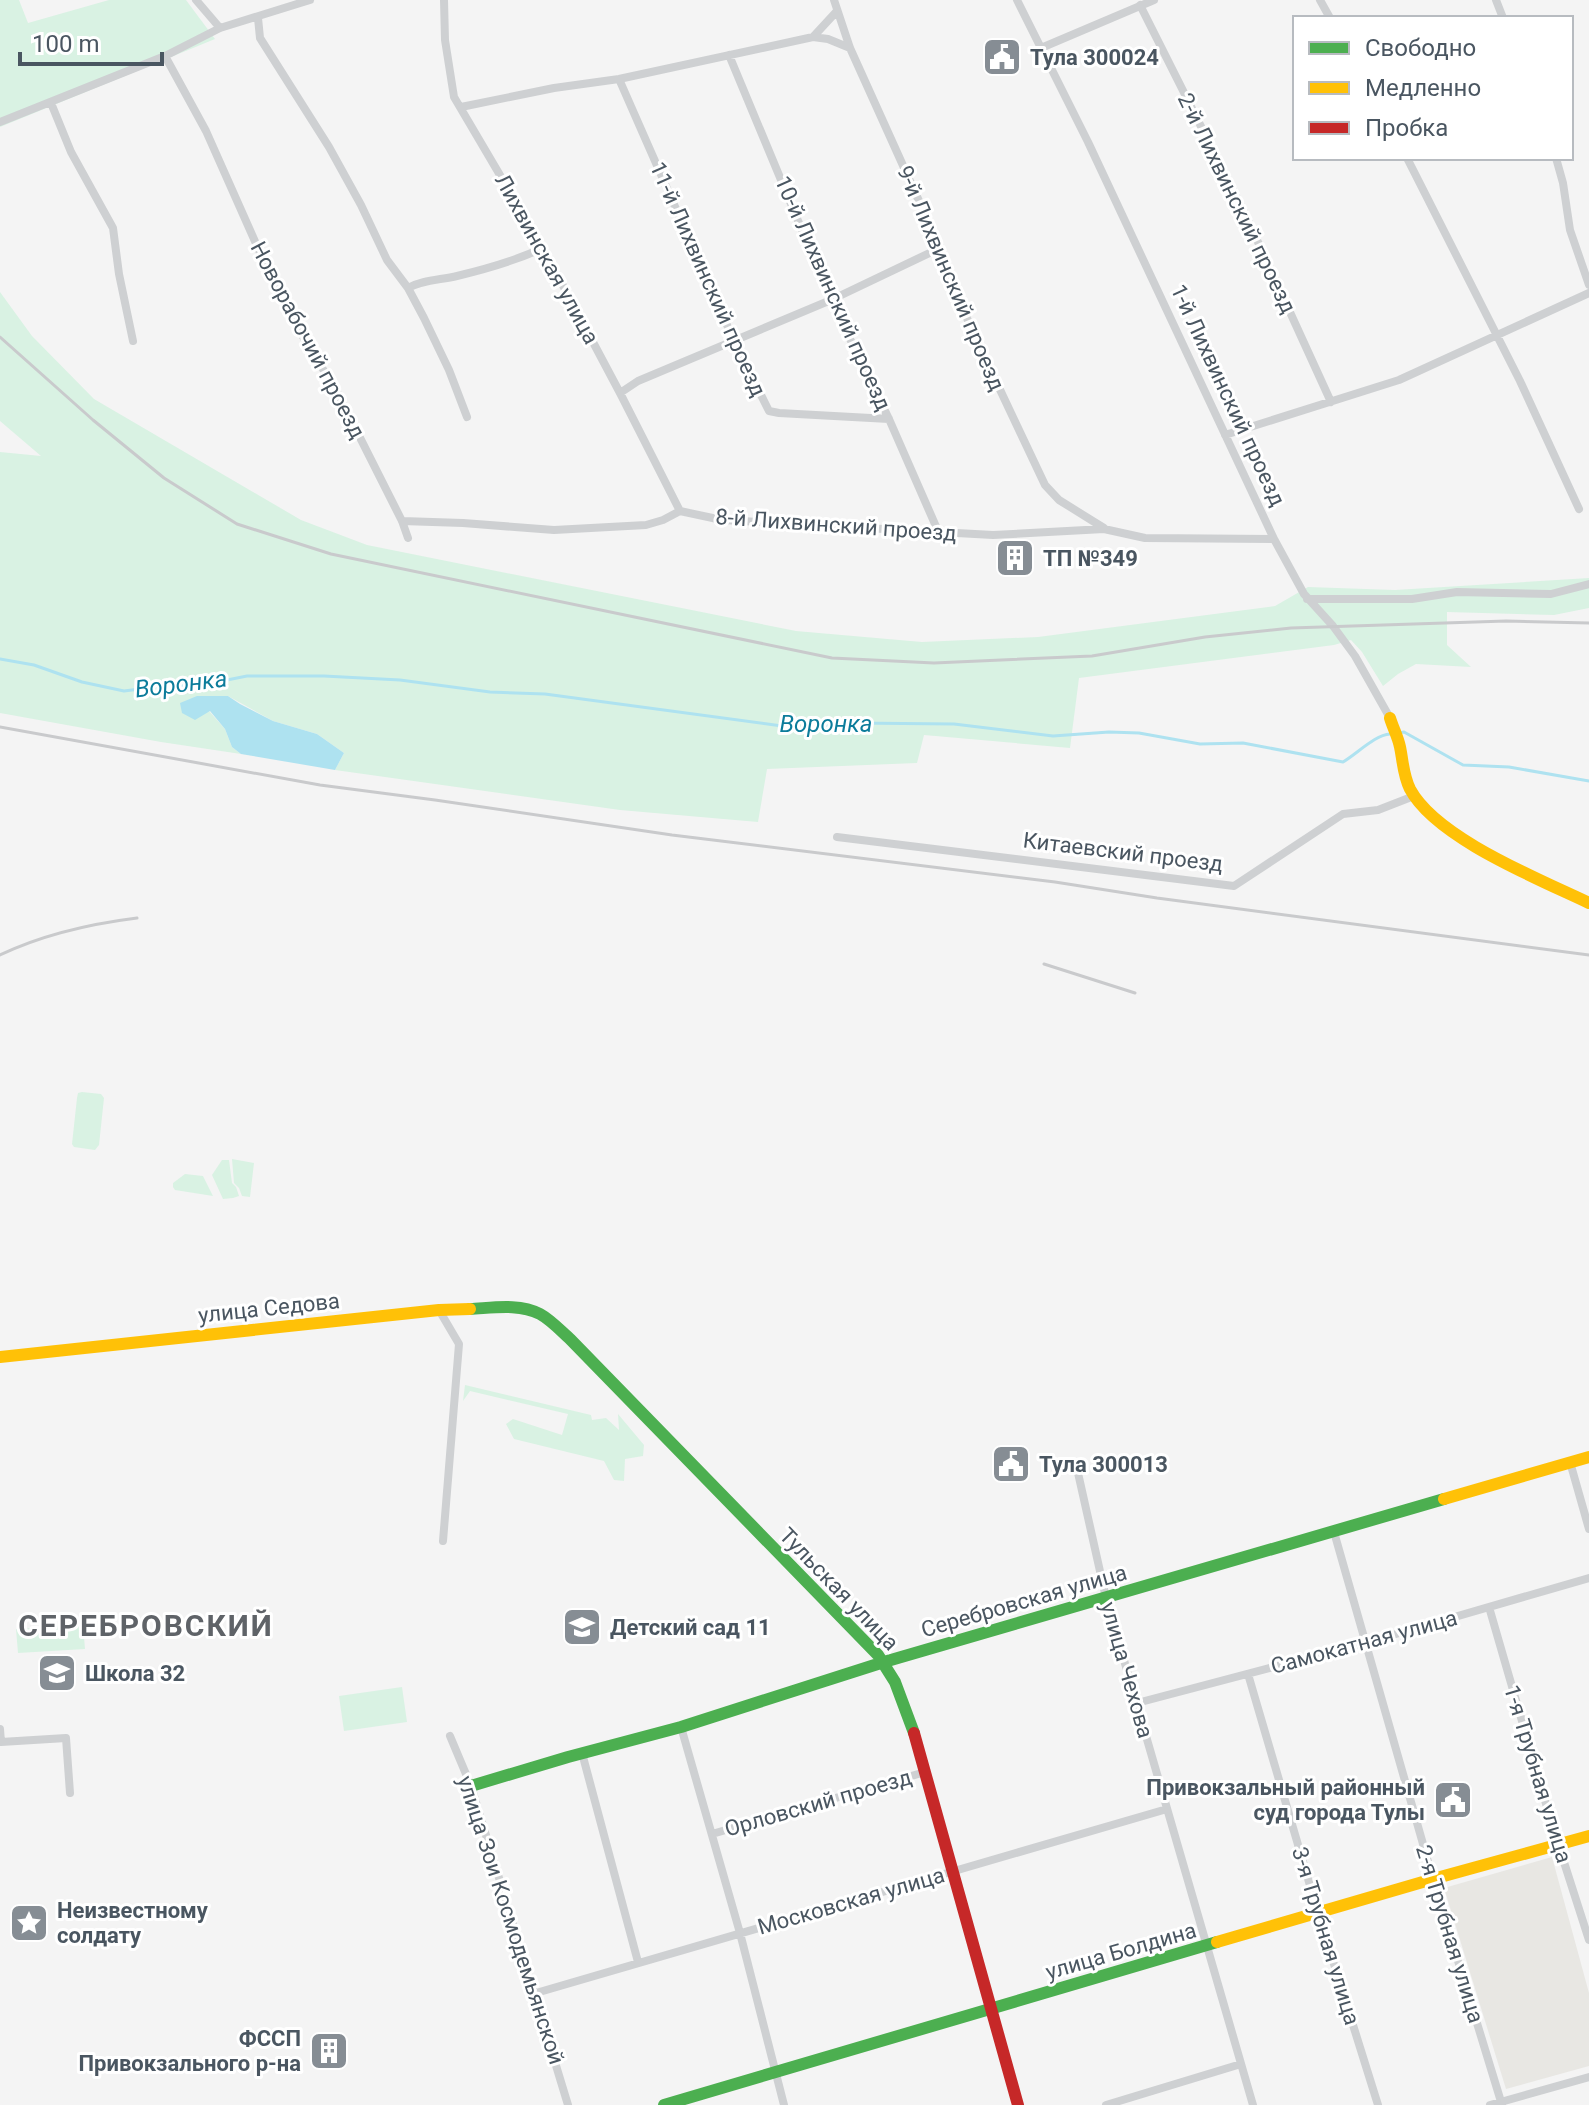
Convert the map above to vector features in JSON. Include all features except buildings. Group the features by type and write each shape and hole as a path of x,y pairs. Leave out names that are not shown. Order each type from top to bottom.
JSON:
{"street":[{"path":"196,0 220,28"},
{"path":"0,122 165,56 220,28 310,0"},
{"name":"Лихвинская улица","path":"444,0 445,40 454,97 543,248 680,511"},
{"name":"9-й Лихвинский проезд","path":"834,0 850,48 940,248 989,369 1045,485 1059,500 1104,529"},
{"name":"1-й Лихвинский проезд","path":"1017,0 1088,142 1274,539 1307,599 1349,646 1390,718 1403,774 1414,796"},
{"path":"1041,48 1154,0"},
{"name":"2-й Лихвинский проезд","path":"1140,5 1247,218 1331,402"},
{"path":"813,37 837,11"},
{"path":"258,18 260,38 329,147 387,260 408,288 449,370 467,417"},
{"path":"461,107 554,88 619,79 813,37 850,48"},
{"name":"10-й Лихвинский проезд","path":"729,55 831,300 889,419 938,531"},
{"name":"Новорабочий проезд","path":"165,56 206,131 265,264 310,350 351,418 408,538"},
{"name":"11-й Лихвинский проезд","path":"619,79 734,341 770,412 889,419"},
{"path":"51,103 71,152 113,228 133,341"},
{"path":"1408,160 1520,381 1579,509"},
{"path":"1557,160 1570,230 1589,285"},
{"path":"408,288 416,283 454,277 514,261 543,248"},
{"path":"620,393 638,381 831,300 940,248"},
{"path":"1225,435 1399,380 1589,293"},
{"path":"402,521 582,530 646,525 680,511"},
{"name":"8-й Лихвинский проезд","path":"680,511 722,520 1011,535 1104,529 1145,538 1274,539"},
{"path":"1307,599 1412,599 1457,592 1551,594 1589,584"},
{"path":"1414,796 1443,825 1589,903"},
{"name":"Китаевский проезд","path":"837,837 1234,886 1343,814 1378,810 1414,796"},
{"name":"улица Седова","path":"0,1357 439,1310 504,1307 526,1309 542,1315"},
{"path":"439,1310 459,1344 443,1541"},
{"name":"Тульская улица","path":"542,1315 643,1413 884,1662 892,1675 905,1707 955,1871 1018,2105"},
{"name":"Серебровская улица","path":"471,1786 681,1727 884,1662 1589,1457"},
{"path":"1570,1462 1589,1529"},
{"name":"улица Чехова","path":"1076,1464 1106,1598 1253,2105"},
{"name":"2-я Трубная улица","path":"1334,1532 1433,1879 1502,2103"},
{"name":"Самокатная улица","path":"1137,1703 1365,1643 1589,1578"},
{"name":"1-я Трубная улица","path":"1489,1607 1589,1940"},
{"name":"3-я Трубная улица","path":"1248,1674 1378,2105"},
{"path":"681,1727 740,1933 784,2105"},
{"path":"0,1729 1,1742 66,1738 70,1793"},
{"name":"улица Зои Космодемьянской","path":"450,1736 471,1786 568,2105"},
{"path":"582,1753 638,1962"},
{"name":"Орловский проезд","path":"712,1834 925,1772"},
{"name":"Московская улица","path":"536,1993 1167,1809"},
{"name":"улица Болдина","path":"664,2105 1589,1836"},
{"path":"1106,2105 1241,2064"},
{"path":"1490,2105 1589,2077"}],"shaded area":[{"path":"1552,1857 1589,1993 1589,2066 1506,2089 1444,1888"}],"green space":[{"path":"0,0 19,0 28,23 109,0 186,0 215,39 0,127"},
{"path":"0,292 32,336 94,399 301,520 367,545 796,631 922,642 1038,637 1275,606 1308,587 1395,590 1589,578 1589,608 1554,615 1447,612 1447,645 1471,667 1416,664 1383,686 1351,640 1334,645 1079,678 1070,748 924,735 917,763 767,769 758,822 620,810 335,770 344,753 317,734 273,721 228,696 209,711 225,729 232,747 241,754 0,713 0,452 41,456 0,421"},
{"path":"78,1093 101,1094 104,1098 99,1145 95,1150 72,1144 77,1098"},
{"path":"232,1159 254,1163 250,1197 242,1196 234,1183"},
{"path":"222,1160 229,1160 232,1183 239,1196 223,1199 212,1175"},
{"path":"185,1174 203,1176 213,1196 175,1190 173,1183"},
{"path":"465,1385 591,1415 592,1420 606,1418 619,1430 618,1414 644,1445 643,1456 625,1459 624,1481 614,1480 604,1461 514,1439 506,1424 513,1419 562,1435 568,1414 470,1391 463,1401"},
{"path":"83,1625 85,1649 18,1653 16,1629"},
{"path":"402,1687 407,1722 344,1731 339,1696"}],"water":[{"path":"197,696 228,696 273,721 317,734 344,753 335,770 241,754 232,747 225,729 210,711 195,720 182,713 180,703"}],"waterway":[{"name":"Воронка","path":"0,659 34,665 82,682 124,691 172,685 192,687 247,676 400,680 490,692 545,694 804,729 852,723 954,724 1053,736 1139,733 1200,744 1243,743 1343,762 1372,741 1390,734"},
{"name":"Воронка","path":"1398,733 1404,732 1463,765 1509,767 1589,781"}],"railway":[{"path":"0,337 164,478 237,524 331,554 832,658 934,663 1092,656 1205,637 1291,628 1506,621 1589,623"},
{"path":"0,727 320,785 672,835 1055,882 1589,955"},
{"path":"0,955 67,931 137,918"},
{"path":"1044,964 1135,993"}],"traffic: fast":[{"path":"470,1309 523,1308 548,1319 570,1339 878,1655 895,1682 914,1733"},
{"path":"471,1786 681,1727 884,1662 1444,1499"},
{"path":"664,2105 1217,1942"}],"traffic: slow":[{"path":"1390,718 1408,784 1423,807 1442,824 1490,855 1589,903"},
{"path":"0,1357 470,1309"},
{"path":"1444,1499 1589,1457"},
{"path":"1217,1942 1589,1836"}],"traffic: jam":[{"path":"914,1733 1018,2105"}],"place":[{"name":"Тула 300024","path":"1002,57"},
{"name":"ТП №349","path":"1015,558"},
{"name":"Тула 300013","path":"1011,1464"},
{"name":"Детский сад 11","path":"582,1627"},
{"name":"Школа 32","path":"57,1673"},
{"name":"Привокзальный районный суд города Тулы","path":"1453,1800"},
{"name":"Неизвестному солдату","path":"29,1923"},
{"name":"ФССП Привокзального р-на","path":"329,2051"}],"district":[{"name":"СЕРЕБРОВСКИЙ","path":"146,1625"}]}
